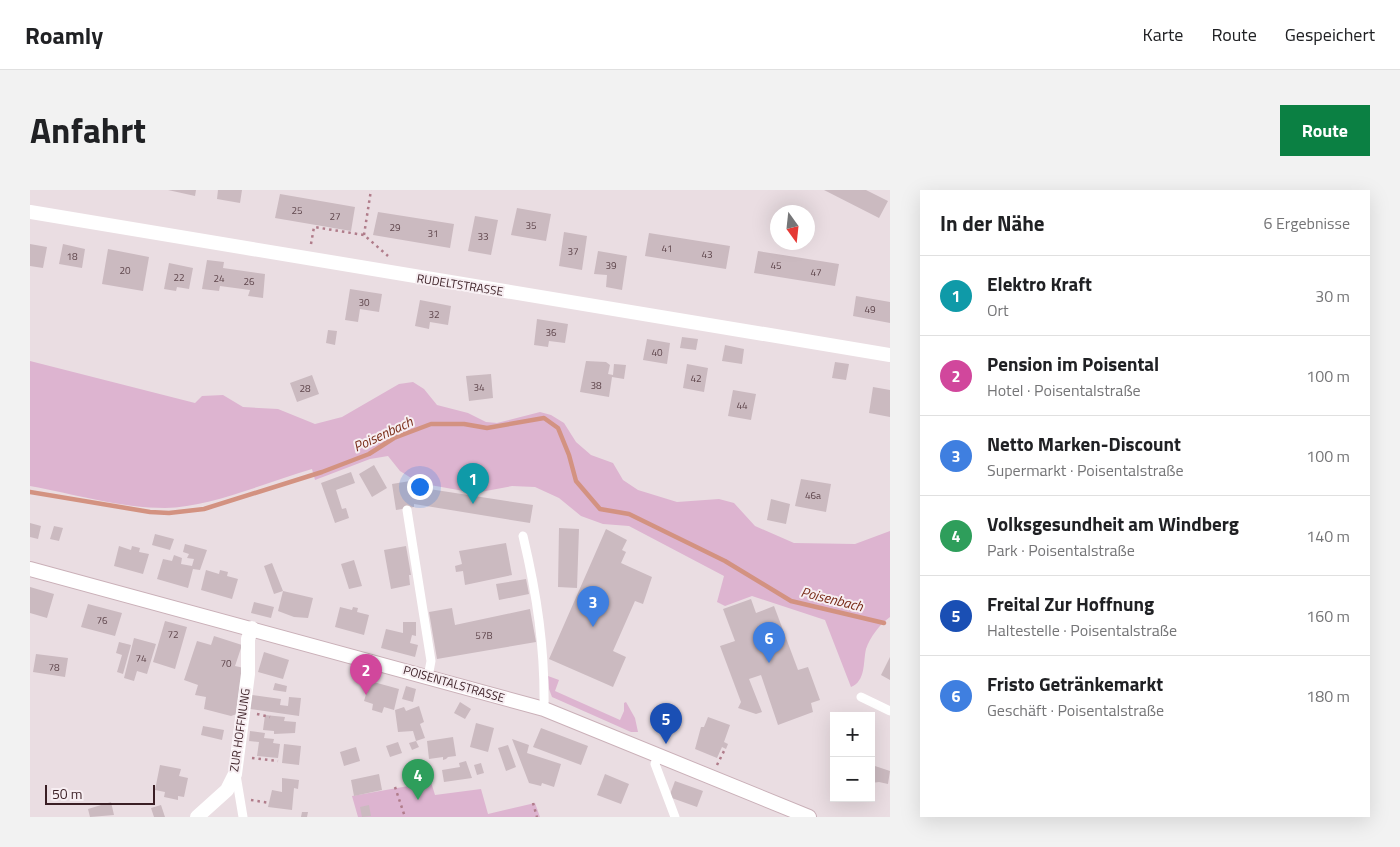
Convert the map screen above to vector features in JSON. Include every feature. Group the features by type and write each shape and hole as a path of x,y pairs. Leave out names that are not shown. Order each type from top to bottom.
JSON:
{"street":[{"name":"RUDELTSTRASSE","path":"30,212 392,274 890,355"},
{"name":"POISENTALSTRASSE","path":"30,570 252,628 544,709 809,817"},
{"name":"ZUR HOFFNUNG","path":"197,817 227,790 235,774 248,674 248,639 252,628"}],"lane":[{"path":"407,510 431,661 428,677"},
{"path":"523,536 535,586 542,637 546,680 544,709"},
{"path":"861,697 890,711"},
{"path":"658,755 655,764 675,817"},
{"path":"235,774 243,817"}],"path":[{"path":"364,236 371,190"},
{"path":"312,237 314,228 364,236 391,259 392,274"},
{"path":"263,716 270,717"},
{"path":"716,767 724,751"},
{"path":"238,756 278,761"},
{"path":"395,787 406,817"},
{"path":"253,800 270,803"},
{"path":"533,804 537,817"}],"shaded area":[{"path":"30,361 195,403 202,396 223,395 243,407 278,409 315,424 342,417 399,384 413,382 424,389 437,405 468,413 486,422 497,423 540,412 551,415 564,423 576,442 591,455 613,463 623,480 638,490 677,502 719,499 734,503 755,526 794,543 855,544 890,531 890,617 879,627 870,640 866,649 862,676 851,687 825,620 752,596 725,606 717,602 724,576 629,526 603,524 581,516 559,498 535,487 512,486 475,493 419,483 400,471 388,456 370,459 315,480 312,469 220,499 183,507 132,506 30,486"},
{"path":"548,676 559,680 555,691 620,720 624,711 624,703 626,702 635,718 638,732 631,732 552,697"},
{"path":"431,782 435,795 481,789 488,814 535,803 540,817 358,817 352,796"}],"building":[{"path":"168,190 196,190 195,196"},
{"path":"218,190 242,190 240,203 217,199"},
{"path":"824,190 866,190 888,201 879,218"},
{"path":"280,194 355,207 351,231 275,218"},
{"path":"517,208 551,214 546,241 511,235"},
{"path":"378,212 454,224 450,248 373,235"},
{"path":"475,216 498,220 491,255 468,251"},
{"path":"564,232 587,236 582,270 559,266"},
{"path":"649,233 730,246 726,269 645,256"},
{"path":"30,244 47,247 43,268 30,266"},
{"path":"63,244 85,249 82,268 59,264"},
{"path":"108,249 149,257 143,291 102,284"},
{"path":"598,251 627,256 622,290 606,287 607,275 594,274"},
{"path":"758,251 839,264 835,286 754,273"},
{"path":"207,260 224,262 223,268 265,274 263,298 248,296 250,290 220,286 219,291 202,289"},
{"path":"169,263 193,268 189,289 177,287 176,291 164,289"},
{"path":"350,289 382,294 379,312 360,309 358,322 345,320"},
{"path":"856,296 890,302 890,323 853,316"},
{"path":"420,300 451,306 448,325 430,322 429,329 415,326"},
{"path":"537,319 568,324 565,343 549,341 548,347 534,345"},
{"path":"328,330 337,331 335,345 326,343"},
{"path":"682,337 698,339 696,350 680,348"},
{"path":"647,339 670,343 667,364 643,360"},
{"path":"725,345 744,349 742,364 722,361"},
{"path":"586,361 606,362 610,365 608,374 613,375 614,364 626,365 624,379 612,377 609,397 580,392"},
{"path":"835,362 849,364 846,380 832,378"},
{"path":"687,364 708,368 704,392 683,388"},
{"path":"491,374 493,398 469,401 466,376"},
{"path":"312,375 319,394 297,402 290,383"},
{"path":"873,387 890,390 890,417 869,413"},
{"path":"733,390 756,394 751,420 728,416"},
{"path":"374,465 387,488 372,497 359,474"},
{"path":"351,472 355,483 336,490 342,509 346,508 349,518 335,523 321,483"},
{"path":"801,479 831,484 826,512 795,506"},
{"path":"410,481 410,486 533,505 530,523 414,504 414,507 396,510 392,484"},
{"path":"771,499 790,504 786,524 767,520"},
{"path":"30,523 41,526 38,539 30,537"},
{"path":"54,526 63,528 59,541 50,539"},
{"path":"559,528 579,529 577,588 558,587"},
{"path":"606,529 627,540 622,550 626,552 621,563 652,577 643,604 635,601 613,651 626,657 613,687 549,659"},
{"path":"155,534 174,539 170,550 152,545"},
{"path":"506,543 512,575 465,585 463,571 456,572 455,566 462,564 459,551"},
{"path":"185,544 207,550 200,570 193,569 188,588 157,579 163,559 172,561 174,555 182,558 181,564 192,566 194,559 187,558 189,554 183,552"},
{"path":"119,546 131,550 132,546 140,548 139,552 149,554 143,574 114,566"},
{"path":"406,546 411,575 409,575 410,585 391,589 384,550"},
{"path":"354,560 362,586 349,589 341,564"},
{"path":"272,563 283,591 274,594 264,566"},
{"path":"206,570 219,574 220,570 228,572 227,576 238,579 232,599 201,590"},
{"path":"526,579 529,594 499,600 496,584"},
{"path":"30,587 54,594 47,618 30,613"},
{"path":"283,591 313,598 308,618 294,617 278,611"},
{"path":"751,599 756,613 774,606 798,670 808,667 820,700 811,703 813,712 778,725 761,675 749,679 762,712 756,714 738,708 741,702 720,646 735,641 723,609"},
{"path":"254,602 274,607 271,618 251,613"},
{"path":"88,604 122,613 115,636 81,627"},
{"path":"340,607 352,610 353,607 358,608 357,612 369,615 364,635 335,627"},
{"path":"452,608 455,625 530,609 536,642 437,659 429,612"},
{"path":"165,621 187,627 175,669 153,662"},
{"path":"403,622 416,622 416,636 412,635 410,643 418,645 415,657 381,648 386,629 403,633"},
{"path":"214,636 242,645 235,666 244,668 237,714 231,716 204,709 206,697 195,695 198,685 184,680 197,641 211,645"},
{"path":"134,638 156,644 147,674 137,671 134,681 124,678"},
{"path":"119,642 131,645 123,674 117,672 122,655 116,653"},
{"path":"264,652 289,660 283,679 258,672"},
{"path":"36,654 68,658 65,677 33,672"},
{"path":"890,657 890,680 881,675"},
{"path":"370,681 399,689 394,710 384,707 382,713 372,710 373,704 364,701"},
{"path":"275,683 287,686 286,692 273,690"},
{"path":"406,686 416,689 413,702 402,699"},
{"path":"252,695 281,699 280,705 288,706 289,697 301,698 299,716 250,709"},
{"path":"460,702 471,709 465,719 454,713"},
{"path":"419,706 424,722 420,724 425,738 416,741 413,731 398,732 395,710 404,707 406,711"},
{"path":"265,715 285,717 284,721 296,722 295,733 274,734 274,731 263,730"},
{"path":"708,717 730,725 724,742 728,744 726,749 722,747 717,758 695,749 701,727 704,727"},
{"path":"476,723 494,728 488,752 470,747"},
{"path":"203,726 224,730 222,740 201,735"},
{"path":"541,728 588,746 581,765 533,747"},
{"path":"250,731 265,733 264,738 274,739 273,743 280,744 278,758 257,756 259,742 249,741"},
{"path":"453,737 456,756 443,760 443,757 429,759 427,741"},
{"path":"512,739 529,745 527,753 561,764 554,787 542,783 541,786 529,783"},
{"path":"416,741 419,747 412,750 409,743"},
{"path":"398,742 402,753 390,757 386,746"},
{"path":"284,744 301,746 299,765 282,763"},
{"path":"508,745 516,767 506,771 498,748"},
{"path":"356,747 360,761 344,766 340,752"},
{"path":"466,761 472,778 444,782 442,770 460,767 459,763"},
{"path":"481,763 484,773 477,775 474,765"},
{"path":"160,765 181,769 179,776 188,778 184,797 178,796 178,800 164,797 165,792 155,790"},
{"path":"875,766 890,771 888,784 875,782"},
{"path":"379,774 382,790 354,796 351,780"},
{"path":"605,774 629,784 621,804 597,795"},
{"path":"282,778 299,780 298,789 294,788 292,810 268,807 272,790 282,792"},
{"path":"675,781 703,791 697,807 669,797"},
{"path":"111,802 114,815 90,817 88,809"},
{"path":"161,805 165,817 154,817 151,808"},
{"path":"369,805 371,816 362,817 360,807"},
{"path":"302,812 308,812 307,817 301,817"}],"waterway":[{"name":"Poisenbach","path":"30,492 150,512 169,513 204,509 322,472 369,454 394,438 431,424 464,424 487,428 544,418 558,428 569,455 576,481 600,509 629,514 725,561 791,601 884,623"}],"place":[{"name":"Elektro Kraft","path":"473,504"},
{"name":"Netto Marken-Discount","path":"593,627"},
{"name":"Fristo Getränkemarkt","path":"769,663"},
{"name":"Pension im Poisental","path":"366,695"},
{"name":"Freital Zur Hoffnung","path":"666,744"},
{"name":"Volksgesundheit am Windberg","path":"418,800"}]}
